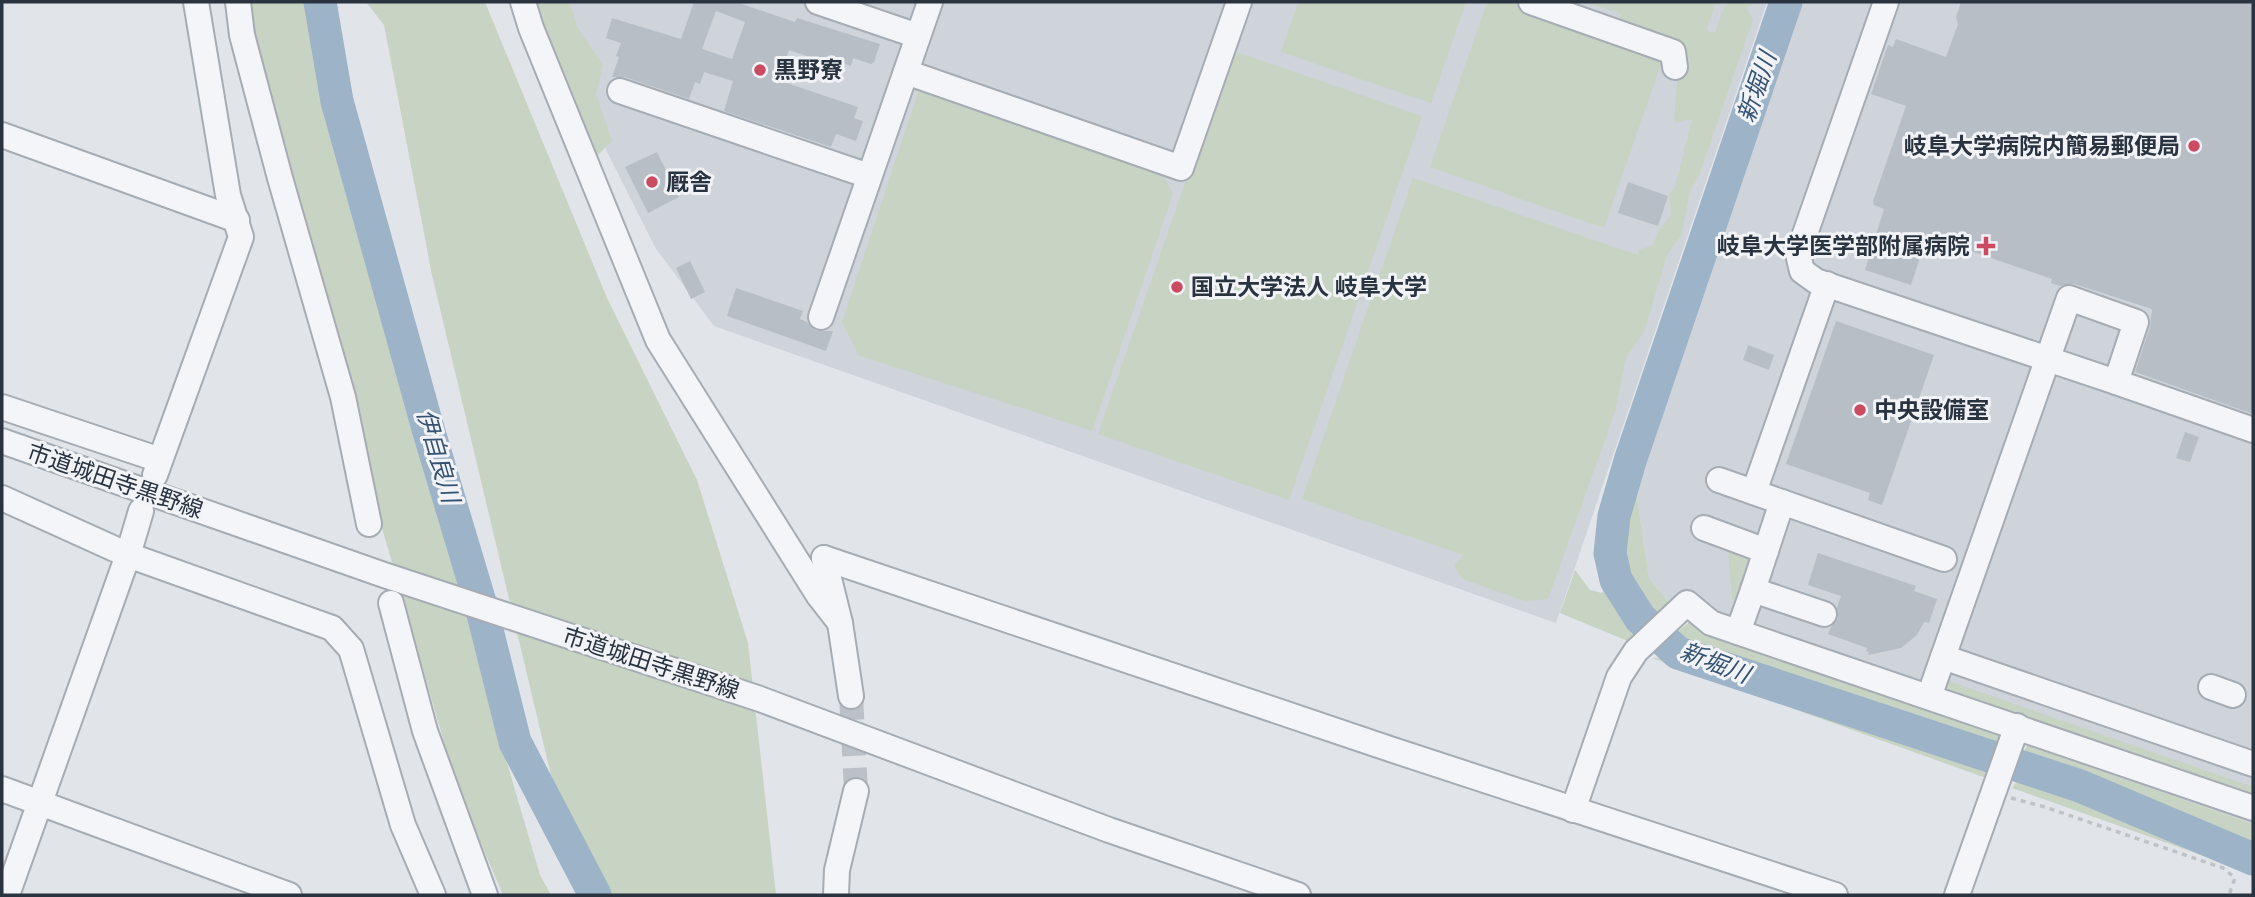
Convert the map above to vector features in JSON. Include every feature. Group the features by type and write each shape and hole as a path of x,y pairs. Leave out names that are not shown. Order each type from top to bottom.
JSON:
{"street":[{"path":"2,407 157,467 241,237 228,195 196,2"},
{"path":"237,2 242,35 280,178 343,397 369,524"},
{"path":"523,2 658,340 819,596 840,623"},
{"path":"818,2 918,36"},
{"path":"821,317 930,2"},
{"path":"905,72 1181,168 1239,2"},
{"path":"1531,2 1673,52 1675,67"},
{"path":"1886,2 1798,254 1802,271 1816,281 2253,430"},
{"path":"620,91 869,176"},
{"path":"2,135 237,220"},
{"path":"1754,492 1827,284"},
{"path":"1929,698 1943,657 1960,564 2048,359 2068,299 2136,322 2116,382"},
{"name":"市道城田寺黒野線","path":"2,441 384,575 760,699 1109,830 1298,895"},
{"path":"1719,480 1960,564"},
{"path":"2,498 128,555 332,628 351,649 403,825 433,895"},
{"path":"1738,632 1782,502"},
{"path":"7,895 128,555 141,511"},
{"path":"1704,528 1766,551"},
{"path":"851,695 840,623 824,558 1573,810 1835,895"},
{"path":"1753,590 1824,614"},
{"path":"391,603 425,731 485,895"},
{"path":"1573,810 1619,677 1636,652 1687,603 1710,623 2253,808"},
{"path":"1943,657 2253,764"},
{"path":"1957,895 2017,726"},
{"path":"2,789 289,895"},
{"path":"835,895 837,870 856,791"}],"path":[{"path":"1996,789 2223,868 2235,878 2229,895"}],"shaded area":[{"name":"国立大学法人 岐阜大学","path":"544,2 1767,2 1556,623 714,326 656,249 598,134"},
{"name":"岐阜大学医学部附属病院","path":"1799,2 2253,2 2253,824 1701,632 1670,604 1649,578 1636,491"}],"green space":[{"path":"247,2 311,2 404,379 431,465 487,695 540,875 551,895 503,895 457,787 380,521 286,175"},
{"path":"366,2 485,2 607,298 697,480 748,643 776,895 609,895 559,809 432,275 384,25"},
{"path":"527,2 570,2 577,27 603,65 596,94 612,141 597,156 572,112"},
{"path":"1298,2 1466,2 1431,103 1281,52"},
{"path":"1487,2 1510,2 1664,55 1604,228 1430,167"},
{"path":"1585,2 1716,2 1706,31 1715,33 1726,2 1755,2 1746,8 1753,19 1700,173 1690,192 1681,236 1667,255 1644,332 1626,358 1615,412 1548,599 1525,601 1462,579 1454,565 1463,555 1302,499 1413,178 1638,255 1638,250 1653,245 1658,232 1671,215 1669,194 1675,187 1692,119 1674,123 1682,50 1617,23 1622,14"},
{"path":"1231,50 1422,116 1289,500 1098,434"},
{"path":"919,90 1161,170 1173,194 1092,431 858,355 842,322"},
{"path":"1636,491 1649,578 1670,604 1630,642 1560,613 1575,570 1590,590 1602,593 1623,554 1620,493"},
{"path":"1728,551 1748,556 1752,566 1741,603 1732,599"},
{"path":"1691,621 1701,632 2001,736 1996,752 1682,648 1672,636"},
{"path":"1652,658 1681,659 1990,764 1986,778"},
{"path":"1946,680 2253,787 2253,799 1949,692"},
{"path":"2027,745 2253,824 2253,850 2021,758"},
{"path":"2023,773 2250,860 2246,871 2012,788"}],"building":[{"path":"694,2 736,2 795,22 797,18 880,44 874,62 871,64 853,58 851,66 828,58 827,63 789,50 778,80 858,107 854,118 863,121 856,141 836,134 831,147 724,111 733,81 704,72 700,84 695,82 689,99 625,77 612,77 621,43 606,38 612,18 681,39","holes":["716,11 745,22 732,59 702,49"]},
{"name":"岐阜大学医学部附属病院","path":"1961,2 2253,2 2253,414 2135,372 2150,327 2152,309 2074,284 2060,286 2051,283 2052,279 1927,236 1911,285 1865,270 1884,209 1874,205 1873,201 1906,106 1871,94 1888,45 1893,47 1896,39 1946,57 1958,24 1956,17"},
{"name":"厩舎","path":"657,152 679,197 648,213 625,167"},
{"path":"1628,182 1668,196 1658,226 1618,213"},
{"path":"690,261 705,292 691,299 676,268"},
{"path":"736,288 803,311 800,319 816,331 833,331 826,351 727,316"},
{"name":"中央設備室","path":"1836,321 1934,355 1882,505 1868,500 1870,493 1786,464"},
{"path":"1748,345 1774,355 1769,370 1743,360"},
{"path":"2185,432 2199,437 2190,462 2176,458"},
{"path":"1818,553 1916,586 1914,591 1937,599 1929,623 1924,622 1917,635 1901,648 1868,655 1867,648 1828,634 1838,619 1837,608 1841,596 1808,585"}],"waterway":[{"name":"伊自良川","path":"320,2 337,101 429,432 480,602 515,742 595,895"},
{"name":"新堀川","path":"1786,2 1630,461 1614,516 1610,553 1616,580 1640,618 1678,653 2080,786 2253,859"}],"tunnel":[{"path":"851,696 856,791"}],"place":[{"name":"黒野寮","path":"760,70"},
{"name":"岐阜大学病院内簡易郵便局","path":"2194,146"},
{"name":"厩舎","path":"652,182"},
{"name":"岐阜大学医学部附属病院","path":"1986,246"},
{"name":"国立大学法人 岐阜大学","path":"1177,287"},
{"name":"中央設備室","path":"1860,410"}]}
